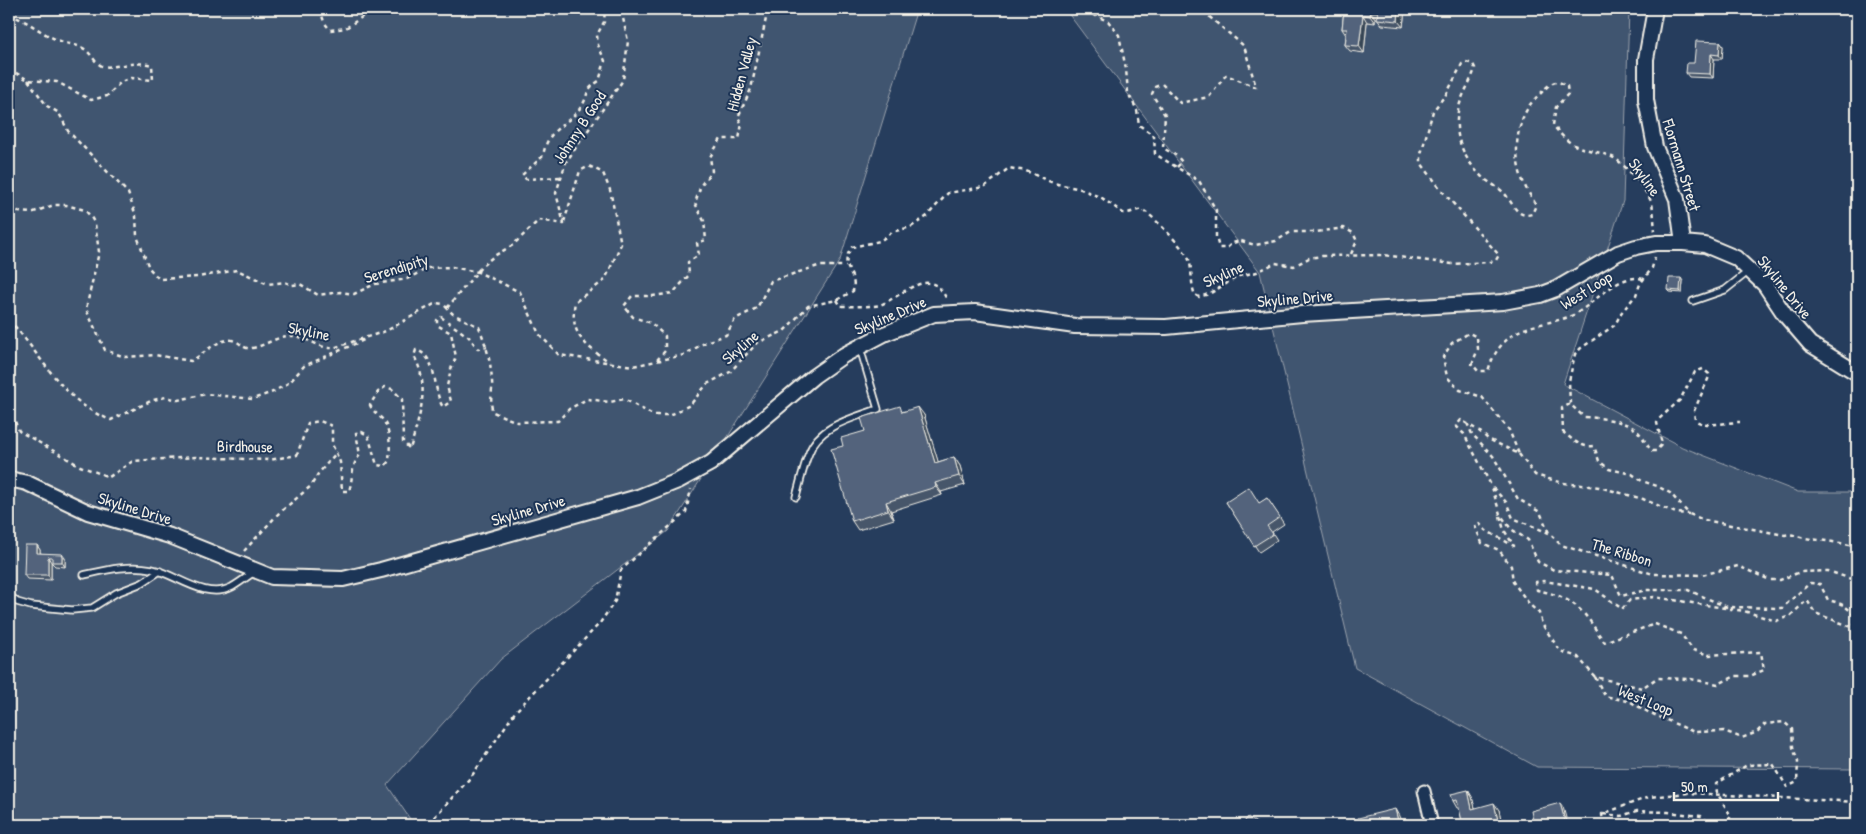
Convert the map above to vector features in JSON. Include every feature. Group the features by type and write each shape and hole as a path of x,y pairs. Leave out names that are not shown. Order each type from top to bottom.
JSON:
{"street":[{"name":"Flormann Street","path":"1655,9 1646,59 1648,115 1655,147 1677,199 1683,243"},
{"name":"Skyline Drive","path":"9,479 27,483 88,512 170,536 219,558 272,577 298,580 343,579 638,496 695,473 711,463 814,376 859,346 934,314 975,312 1076,326 1166,328 1302,314 1504,302 1540,295 1573,280 1618,253 1656,243 1705,245 1724,252 1751,270 1810,344 1857,373"},
{"path":"1424,791 1432,825"}],"lane":[{"path":"1694,301 1725,290 1751,270"},
{"path":"796,497 809,451 819,437 832,426 878,409 859,346"},
{"path":"84,575 133,566 160,571 200,588 215,590 230,588 256,571"},
{"path":"9,595 17,602 31,606 45,605 72,610 92,608 116,593 142,583 160,571"}],"path":[{"path":"320,9 324,22 330,30 346,28 372,10 438,9"},
{"path":"560,177 526,179 522,175 543,156 546,142 581,107 589,88 599,81 605,61 598,45 597,35 604,22 605,9"},
{"name":"Johnny B Good","path":"564,224 556,193 566,162 623,80 628,41 620,9"},
{"name":"Hidden Valley","path":"656,361 665,350 665,336 651,323 633,317 624,306 632,296 652,296 673,292 689,275 688,262 699,255 696,243 706,240 704,221 695,203 701,185 712,171 710,157 721,139 739,139 742,124 738,117 751,88 768,9"},
{"path":"1088,9 1091,14 1108,21 1119,35 1126,69 1128,93 1137,110 1139,125 1154,136 1155,154 1199,181 1216,210 1216,237 1219,248 1227,248 1232,243 1241,241 1255,245 1276,241 1290,232 1316,232 1344,228 1353,233 1357,241 1351,254"},
{"path":"1177,167 1182,162 1177,156 1163,148 1165,115 1152,94 1155,87 1162,84 1180,103 1209,96 1226,75 1256,87 1244,46 1200,9"},
{"path":"9,16 25,20 60,41 86,50 95,61 103,66 139,61 152,65 153,80 131,78 121,82 107,96 91,100 57,82 28,80 9,69"},
{"name":"Skyline","path":"9,198 19,212 32,213 54,205 66,205 85,210 95,224 99,252 86,309 105,350 114,355 125,357 155,355 191,361 224,340 236,341 244,348 252,348 279,337 293,336 326,349 367,339 386,332 436,303 444,304 452,314 479,327 487,347 492,378 491,406 493,412 508,419 526,423 558,421 569,408 587,399 610,402 624,400 648,414 661,416 690,405 707,384 730,372 757,342 784,331 808,306 836,300 853,290 853,279 846,266 846,259 852,247 880,241 892,232 911,226 926,217 948,193 984,187 1004,171 1016,168 1052,183 1081,189 1102,198 1123,213 1138,210 1148,213 1184,250 1192,273 1192,288 1194,294 1199,297 1209,294 1239,276 1257,272 1274,263 1294,266 1309,258 1351,254 1414,258 1473,265 1496,260 1499,255 1497,250 1484,240 1442,192 1421,163 1421,154 1433,111 1447,93 1462,64 1466,62 1473,64 1475,68 1459,107 1456,125 1458,141 1476,171 1505,194 1517,212 1523,215 1532,214 1536,205 1522,175 1517,153 1523,113 1539,94 1554,81 1567,86 1568,94 1556,107 1553,125 1566,141 1585,150 1614,158 1625,166 1651,201 1656,243 1655,260 1642,279 1636,295 1621,313 1615,326 1575,354 1569,381 1570,404"},
{"name":"Serendipity","path":"28,80 46,106 59,113 68,131 128,193 136,216 137,236 149,268 159,279 198,277 237,270 268,284 284,282 292,285 300,284 318,294 340,292 354,294 375,284 407,279 428,268 452,267 478,272 520,292 539,334 559,355 633,366 684,355 706,342 726,335 734,319 757,308 771,281 818,266 846,266"},
{"path":"447,308 470,279 494,256 514,245 538,220 564,224 566,210 580,171 589,166 603,173 610,190 622,244 605,280 575,302 572,318 576,332 597,354 613,364"},
{"name":"West Loop","path":"1518,454 1509,430 1482,398 1460,390 1447,377 1444,357 1452,343 1469,333 1477,337 1478,349 1472,364 1478,371 1488,371 1493,353 1513,335 1572,315 1605,294 1616,283 1633,276 1642,279"},
{"path":"836,300 841,306 860,305 874,307 900,296 909,288 923,282 931,283 943,291 949,312"},
{"name":"Birdhouse","path":"9,417 14,419 19,431 80,466 109,477 133,461 196,457 269,460 298,455 308,423 320,421 332,426 332,444 337,452 342,491 349,491 353,482 355,460 360,456 356,433 362,432 368,435 377,465 385,466 389,461 388,434 382,420 373,412 370,405 378,392 385,387 392,390 402,399 403,442 410,449 416,423 423,407 422,379 414,356 416,350 422,352 428,359 433,372 438,400 443,407 451,401 447,386 456,357 451,333 446,329 436,326 436,320 441,317 457,328 478,349 487,347"},
{"path":"9,320 27,340 58,382 100,416 111,420 153,400 166,398 178,400 206,394 252,399 273,392 290,382 304,366 367,339"},
{"path":"1689,514 1670,493 1642,481 1632,474 1609,469 1599,461 1594,446 1586,447 1576,443 1564,432 1562,408 1570,404 1584,417 1597,417 1630,427 1641,435 1652,451 1656,452 1662,444 1657,423 1659,419 1680,400 1695,372 1703,369 1710,377 1694,411 1695,420 1706,423 1740,422"},
{"name":"West Loop","path":"1467,423 1461,420 1456,426 1464,434 1492,487 1500,514 1511,529 1528,540 1538,562 1554,570 1612,575 1621,596 1646,590 1688,590 1727,607 1782,608 1810,583 1820,584 1828,600 1840,603 1851,610 1857,620 1852,627 1815,613 1807,600 1790,616 1776,620 1744,611 1654,597 1630,600 1622,609 1595,589 1552,582 1536,582 1537,590 1554,593 1576,604 1604,642 1655,624 1681,634 1693,650 1708,655 1761,652 1764,670 1750,676 1736,676 1718,684 1690,679 1657,678 1642,688 1596,677"},
{"path":"1467,423 1488,439 1518,454 1535,475 1563,483 1599,486 1643,499 1676,513 1689,514 1742,528 1786,535 1791,533 1803,538 1831,540 1857,547"},
{"name":"The Ribbon","path":"1467,423 1472,434 1493,456 1518,499 1540,512 1549,533 1561,544 1653,574 1702,575 1738,566 1770,580 1780,580 1800,572 1828,571 1857,581"},
{"path":"234,562 278,514 311,486 318,474 337,452"},
{"path":"429,823 471,777 515,712 600,623 616,601 621,570 686,512 695,473"},
{"path":"1492,487 1506,502 1513,518 1549,533"},
{"path":"1500,514 1504,530 1514,546 1485,530 1479,523 1475,526 1482,543 1499,550 1511,566 1512,582 1530,605 1539,613 1542,624 1560,651 1578,657 1596,677"},
{"name":"West Loop","path":"1596,677 1605,696 1631,702 1648,712 1694,732 1724,731 1742,738 1758,732 1765,724 1784,722 1792,730 1793,747 1798,762 1797,782 1787,787 1773,764 1747,765 1716,784 1717,793 1731,816 1726,825 1723,825"},
{"path":"1602,814 1650,797 1688,793 1857,802"},
{"path":"1602,814 1621,816 1637,811 1668,812 1701,816 1712,825"},
{"path":"1602,814 1603,825"}],"shaded area":[{"path":"9,9 917,9 840,260 668,531 501,659 387,785 414,825 9,825"},
{"path":"1065,9 1629,9 1623,201 1563,384 1682,447 1798,492 1857,492 1857,769 1537,767 1355,668 1260,272"}],"building":[{"path":"1344,9 1399,9 1398,21 1377,19 1378,12 1371,12 1370,16 1363,15 1359,46 1345,45 1347,29 1342,29"},
{"path":"1696,41 1720,42 1719,55 1711,54 1710,74 1686,73 1687,63 1694,63"},
{"path":"1669,278 1681,278 1680,291 1668,290"},
{"path":"900,406 902,412 918,407 935,463 954,457 959,476 935,483 936,487 886,502 888,510 852,521 831,449 843,446 841,438 865,431 861,418"},
{"path":"1249,487 1259,503 1267,498 1280,517 1267,526 1273,534 1254,546 1226,502"},
{"path":"25,545 37,545 37,553 62,554 62,562 52,562 52,557 48,557 48,575 24,575"},
{"path":"1468,790 1472,809 1494,803 1499,825 1463,825 1457,800 1453,801 1451,794"},
{"path":"1560,803 1566,825 1534,825 1531,811"},
{"path":"1395,809 1399,825 1352,824 1359,823 1358,818"},
{"path":"1248,817 1259,825 1242,825"}]}
